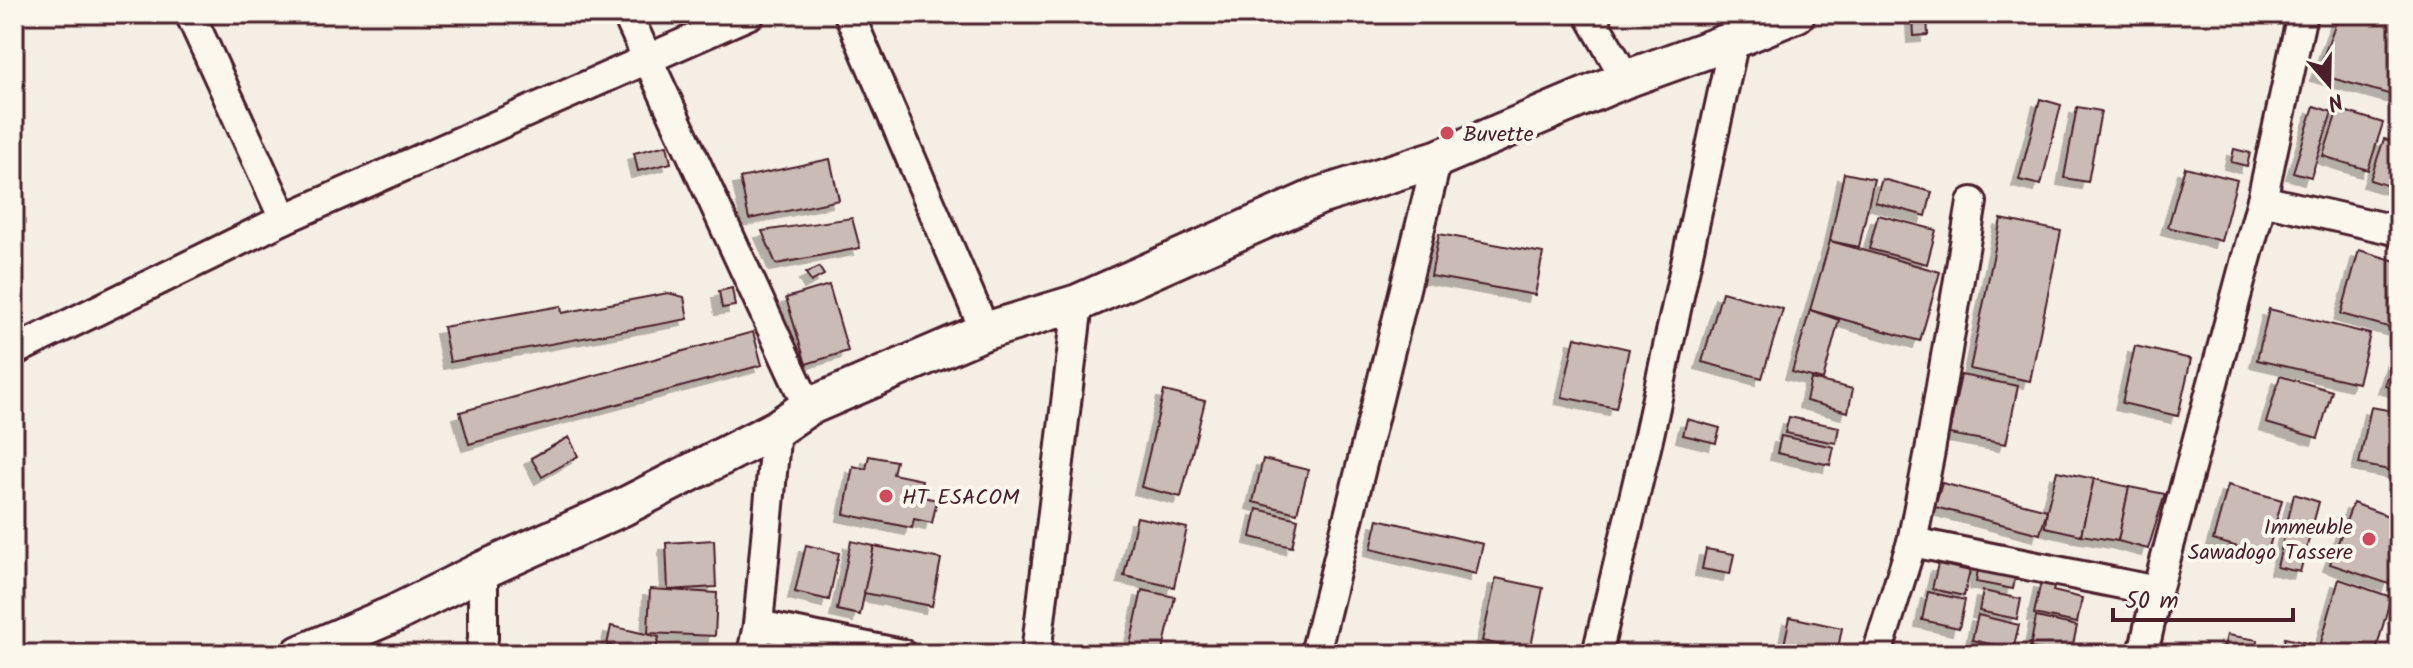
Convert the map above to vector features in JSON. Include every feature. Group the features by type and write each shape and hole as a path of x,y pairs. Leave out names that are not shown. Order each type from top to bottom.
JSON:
{"street":[{"path":"190,14 284,219"},
{"path":"627,14 808,407"},
{"path":"14,351 284,219 750,14"},
{"path":"849,14 985,331"},
{"path":"1589,14 1626,79"},
{"path":"300,654 394,614 623,507 776,429 808,407 985,331 1078,303 1319,196 1437,159 1626,79 1796,14"},
{"path":"2143,654 2157,591 2262,200 2302,14"},
{"path":"1597,654 1649,435 1734,40"},
{"path":"1315,654 1437,159"},
{"path":"2262,200 2399,231"},
{"path":"1877,654 1912,542 1972,202"},
{"path":"1036,654 1078,303"},
{"path":"752,654 758,625 776,429"},
{"path":"1912,542 2157,591"},
{"path":"481,654 483,570"},
{"path":"758,625 902,654"}],"building":[{"path":"2339,14 2388,14 2399,17 2399,97 2317,74"},
{"path":"1927,15 1928,35 1914,36 1913,17"},
{"path":"2040,99 2061,105 2041,185 2019,180"},
{"path":"2314,106 2332,112 2311,177 2293,172"},
{"path":"2077,107 2101,111 2088,182 2064,178"},
{"path":"2338,109 2383,123 2368,170 2323,156"},
{"path":"2384,139 2399,143 2399,189 2370,180"},
{"path":"667,145 671,163 638,171 634,153"},
{"path":"2234,149 2250,153 2247,166 2231,162"},
{"path":"830,159 839,200 749,219 740,178"},
{"path":"2185,167 2237,180 2221,241 2168,227"},
{"path":"1844,173 1874,179 1859,247 1830,241"},
{"path":"1882,179 1932,192 1926,216 1875,202"},
{"path":"1878,215 1936,230 1927,264 1869,249"},
{"path":"852,218 860,248 776,264 762,231"},
{"path":"2001,219 2061,231 2030,381 1970,369"},
{"path":"1439,234 1543,253 1535,295 1431,276"},
{"path":"1830,241 1940,272 1920,341 1810,310"},
{"path":"2359,250 2399,262 2399,330 2341,314"},
{"path":"819,267 824,275 811,282 806,273"},
{"path":"829,285 848,351 806,364 786,298"},
{"path":"732,288 735,306 722,308 719,291"},
{"path":"1722,292 1783,309 1762,378 1702,362"},
{"path":"668,293 684,297 688,319 450,362 443,327 561,306 562,313"},
{"path":"2269,309 2370,334 2358,383 2257,360"},
{"path":"1810,310 1839,320 1823,380 1792,372"},
{"path":"753,332 762,365 469,444 460,412"},
{"path":"1575,337 1629,349 1616,408 1562,397"},
{"path":"2135,346 2191,359 2178,416 2122,403"},
{"path":"2399,349 2399,390 2385,386"},
{"path":"1961,375 2018,386 2006,444 1949,434"},
{"path":"2280,376 2332,391 2318,438 2266,423"},
{"path":"1811,379 1853,389 1848,412 1806,401"},
{"path":"1164,391 1205,401 1181,497 1141,487"},
{"path":"2371,407 2399,412 2399,472 2359,464"},
{"path":"1789,417 1839,427 1836,443 1785,433"},
{"path":"1687,419 1720,428 1716,443 1683,435"},
{"path":"1781,436 1834,447 1830,465 1777,453"},
{"path":"569,437 578,456 542,477 531,458"},
{"path":"869,456 896,461 893,474 922,480 919,496 937,500 932,523 914,519 912,528 844,514 853,466 866,469"},
{"path":"1263,459 1308,470 1297,513 1253,502"},
{"path":"2057,471 2094,479 2081,535 2045,527"},
{"path":"2094,479 2129,487 2118,541 2081,535"},
{"path":"1942,483 2047,510 2040,534 1935,507"},
{"path":"2228,485 2282,500 2267,555 2213,540"},
{"path":"2129,487 2165,494 2148,549 2118,541"},
{"path":"2294,494 2319,502 2300,572 2277,567"},
{"name":"Immeuble Sawadogo Tassere","path":"2353,503 2399,520 2399,557 2389,584 2330,564"},
{"path":"1257,509 1298,519 1292,547 1251,537"},
{"path":"1137,517 1187,528 1174,587 1124,576"},
{"path":"1378,519 1483,544 1476,574 1371,549"},
{"path":"714,540 716,587 668,590 666,543"},
{"path":"851,541 874,546 860,615 837,610"},
{"path":"806,545 839,553 829,600 795,592"},
{"path":"874,546 941,559 932,606 864,593"},
{"path":"1706,549 1734,554 1730,574 1702,569"},
{"path":"1979,563 2017,570 2013,589 1976,582"},
{"path":"1938,564 1970,571 1964,596 1932,589"},
{"path":"1496,578 1543,588 1530,651 1482,641"},
{"path":"2339,579 2391,597 2375,654 2350,654 2320,646"},
{"path":"2041,581 2055,584 2053,591 2082,598 2077,623 2034,614"},
{"path":"650,589 717,593 715,636 648,633"},
{"path":"1142,590 1175,597 1162,654 1128,654"},
{"path":"1983,591 2021,599 2017,619 1979,611"},
{"path":"1928,592 1965,600 1959,628 1922,620"},
{"path":"1978,615 2019,625 2013,649 1972,640"},
{"path":"1790,617 1842,628 1837,654 1782,654"},
{"path":"2036,617 2077,626 2071,654 2030,648"},
{"path":"611,626 659,637 655,654 632,654 633,651 607,645"},
{"path":"2227,635 2258,640 2256,654 2222,654"},
{"path":"2285,638 2320,646 2318,654 2281,654"}],"place":[{"name":"Buvette","path":"1447,133"},
{"name":"HT ESACOM","path":"886,496"},
{"name":"Immeuble Sawadogo Tassere","path":"2369,539"}]}
